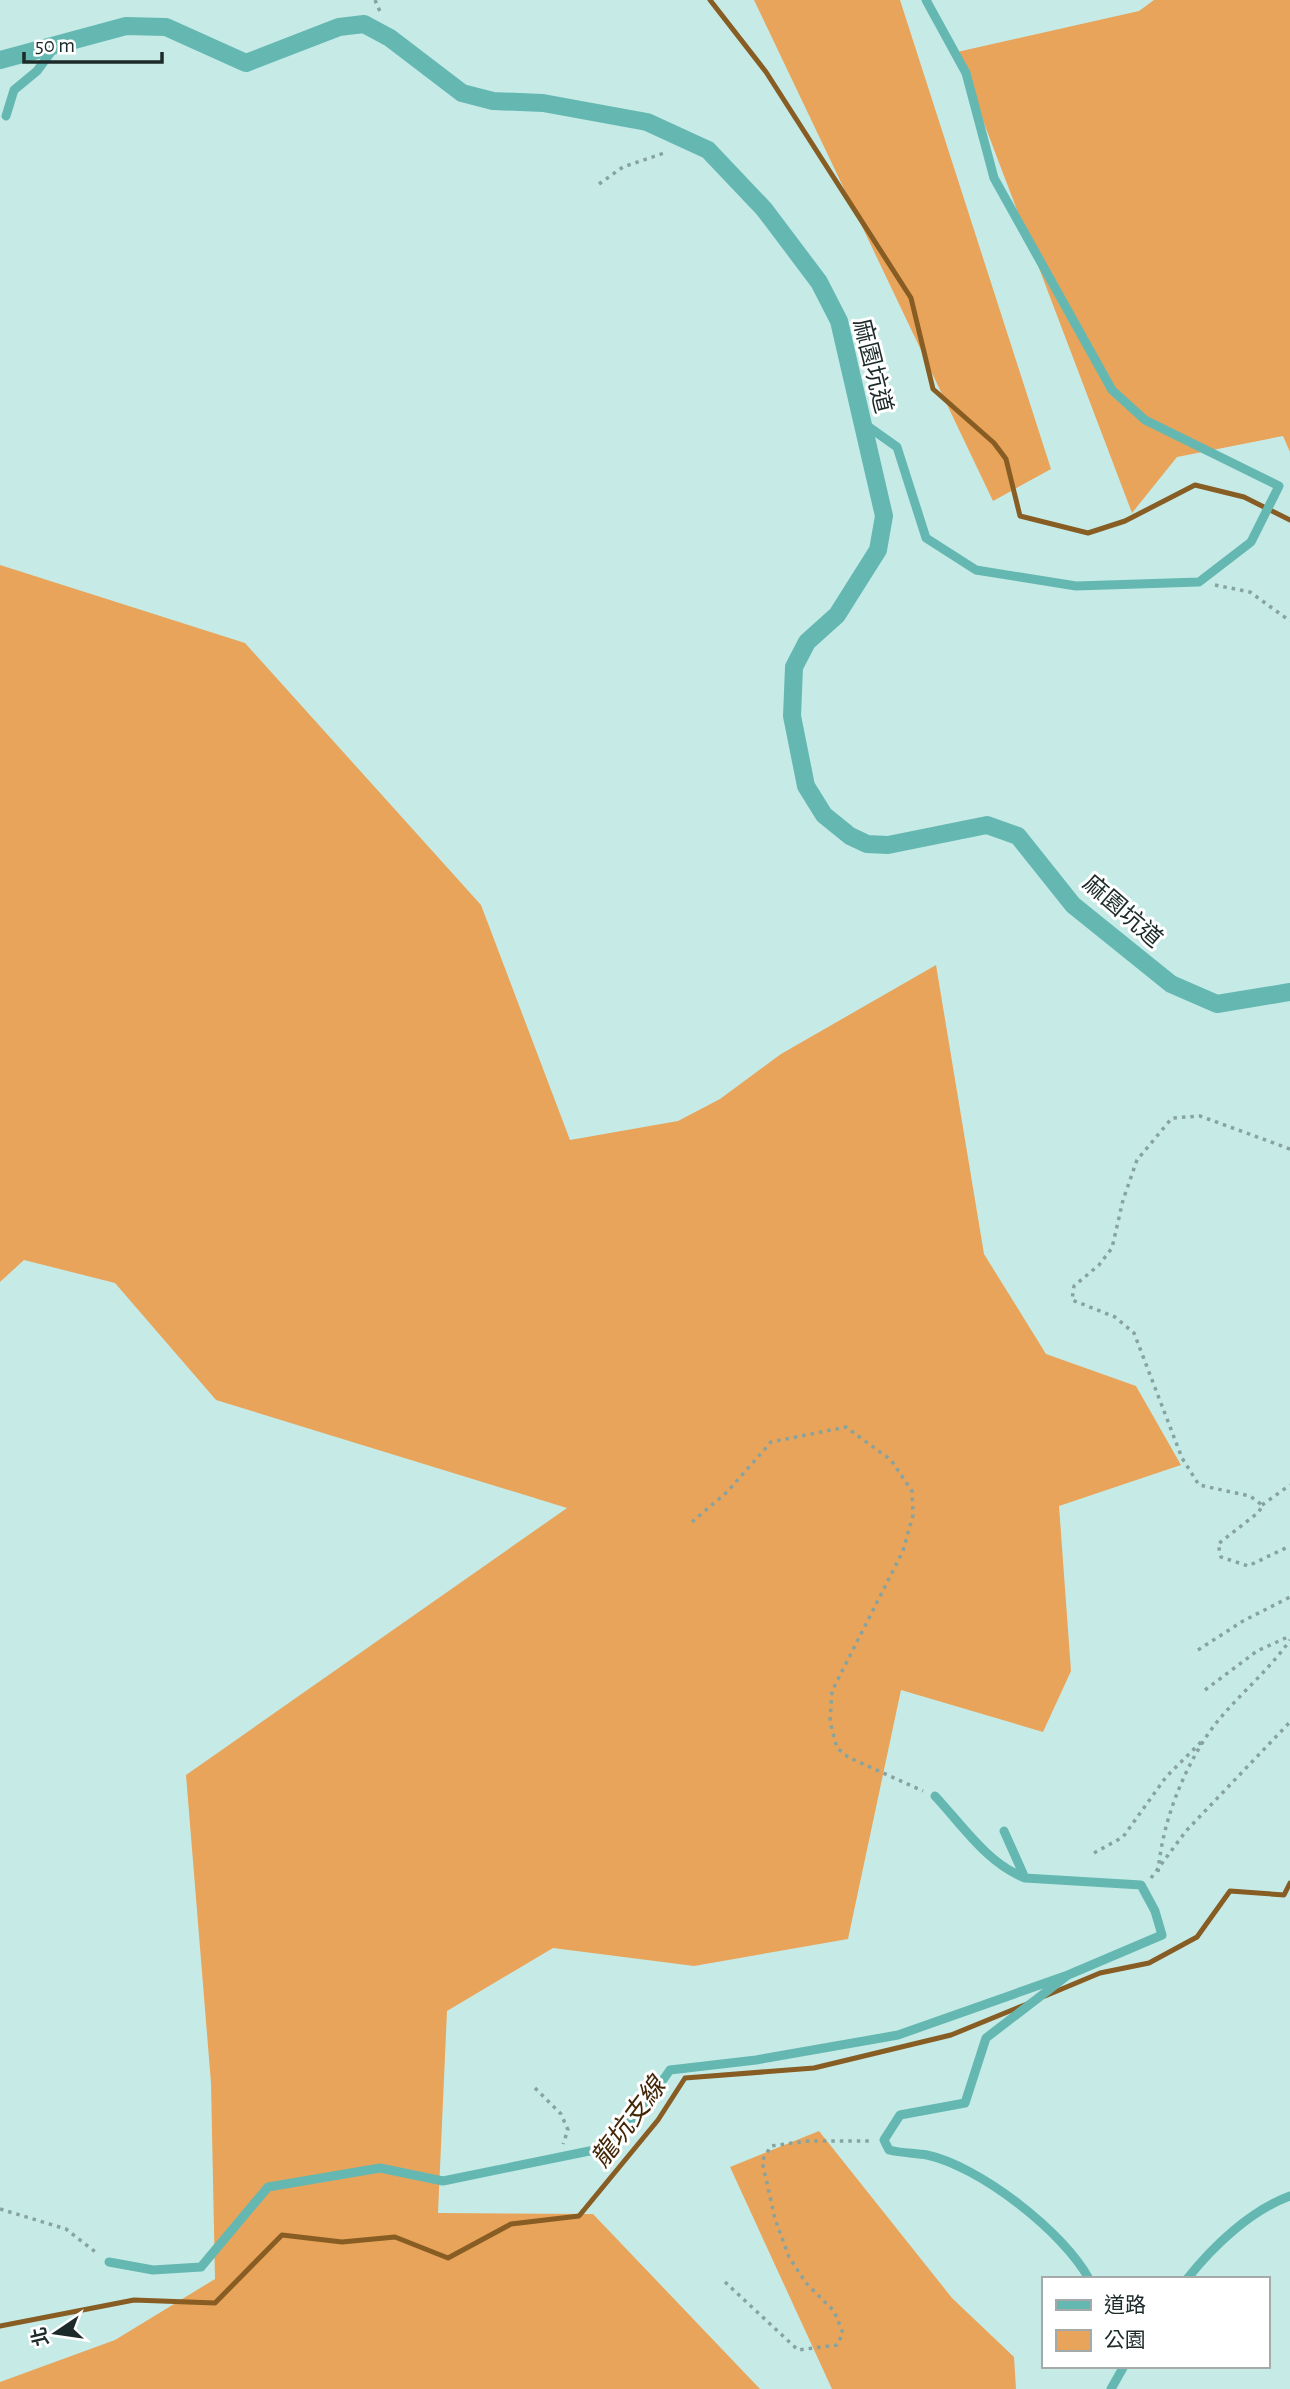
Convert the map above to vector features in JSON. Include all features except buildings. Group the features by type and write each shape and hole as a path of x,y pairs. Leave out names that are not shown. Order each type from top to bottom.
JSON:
{"street":[{"name":"麻園坑道","path":"0,60 126,26 166,27 246,63 339,27 364,23 390,38 462,93 494,101 543,103 647,122 708,150 764,209 819,282 839,321 884,516 878,550 837,615 807,642 794,667 792,716 803,774 806,786 824,815 850,836 867,844 888,845 987,825 1018,836 1073,905 1171,984 1217,1004 1290,992"}],"lane":[{"path":"862,422 897,447 926,538 976,570 1076,586 1199,582 1251,542 1279,486 1144,419 1112,390 994,178 966,73 926,0"},
{"path":"6,117 14,90 37,71 55,46"},
{"path":"109,2262 153,2270 201,2267 268,2187 380,2168 443,2181 604,2148 641,2111 670,2070 756,2060 898,2035 1068,1975 1162,1935 1155,1911 1141,1885 1025,1878 1005,1871 935,1796"},
{"path":"1004,1831 1025,1878"},
{"path":"1068,1975 986,2038 965,2103 900,2115 884,2140 889,2150 928,2155 969,2172 1036,2217 1083,2267 1088,2277"},
{"path":"1189,2277 1206,2257 1267,2204 1290,2196"},
{"path":"1111,2389 1123,2368"}],"path":[{"path":"599,184 622,167 663,152 674,151"},
{"path":"1199,582 1250,592 1290,621"},
{"path":"1262,1505 1250,1496 1199,1485 1182,1458 1134,1333 1115,1317 1072,1300 1074,1286 1099,1265 1112,1248 1123,1200 1137,1160 1172,1118 1200,1116 1290,1149"},
{"path":"692,1521 727,1492 772,1442 846,1427 891,1460 912,1491 913,1515 903,1551 832,1691 830,1722 837,1748 848,1757 935,1796"},
{"path":"1290,1485 1262,1505 1259,1513 1218,1544 1221,1557 1248,1566 1290,1546"},
{"path":"1198,1650 1243,1621 1290,1597"},
{"path":"1205,1690 1257,1651 1290,1638"},
{"path":"1094,1853 1123,1837 1166,1777 1277,1660 1290,1638"},
{"path":"1141,1885 1158,1872 1186,1831 1290,1722"},
{"path":"1158,1872 1160,1846 1179,1791 1207,1736"},
{"path":"535,2088 561,2113 568,2130 559,2156"},
{"path":"725,2282 797,2350 837,2345 843,2333 834,2311 806,2283 789,2257 775,2219 762,2161 771,2146 808,2141 841,2143 884,2140"},
{"path":"0,2209 66,2229 109,2262"}],"green space":[{"path":"754,0 900,0 1051,469 993,501"},
{"path":"1154,0 1290,0 1290,452 1283,436 1177,457 1132,513 957,52 1139,11"},
{"path":"0,565 245,643 481,905 570,1140 678,1121 720,1099 781,1054 936,965 984,1254 1046,1354 1136,1386 1181,1465 1059,1506 1071,1671 1043,1732 901,1690 848,1939 694,1966 553,1948 447,2011 438,2213 593,2214 760,2389 0,2389 0,2382 115,2340 215,2279 211,2083 186,1775 567,1508 216,1400 115,1283 24,1260 0,1282"},
{"path":"819,2131 952,2298 1014,2357 1016,2389 832,2389 730,2167"}],"waterway":[{"path":"710,0 766,72 911,298 933,389 994,443 1006,459 1020,516 1088,533 1125,521 1195,485 1244,497 1290,520"},
{"name":"龍坑支線","path":"1045,1996 1100,1973 1149,1963 1197,1937 1230,1891 1284,1895 1290,1883"},
{"name":"龍坑支線","path":"0,2326 134,2300 215,2303 282,2235 342,2242 395,2237 448,2258 511,2224 579,2216 658,2120 685,2078 814,2068 951,2035 1027,2004"}]}
